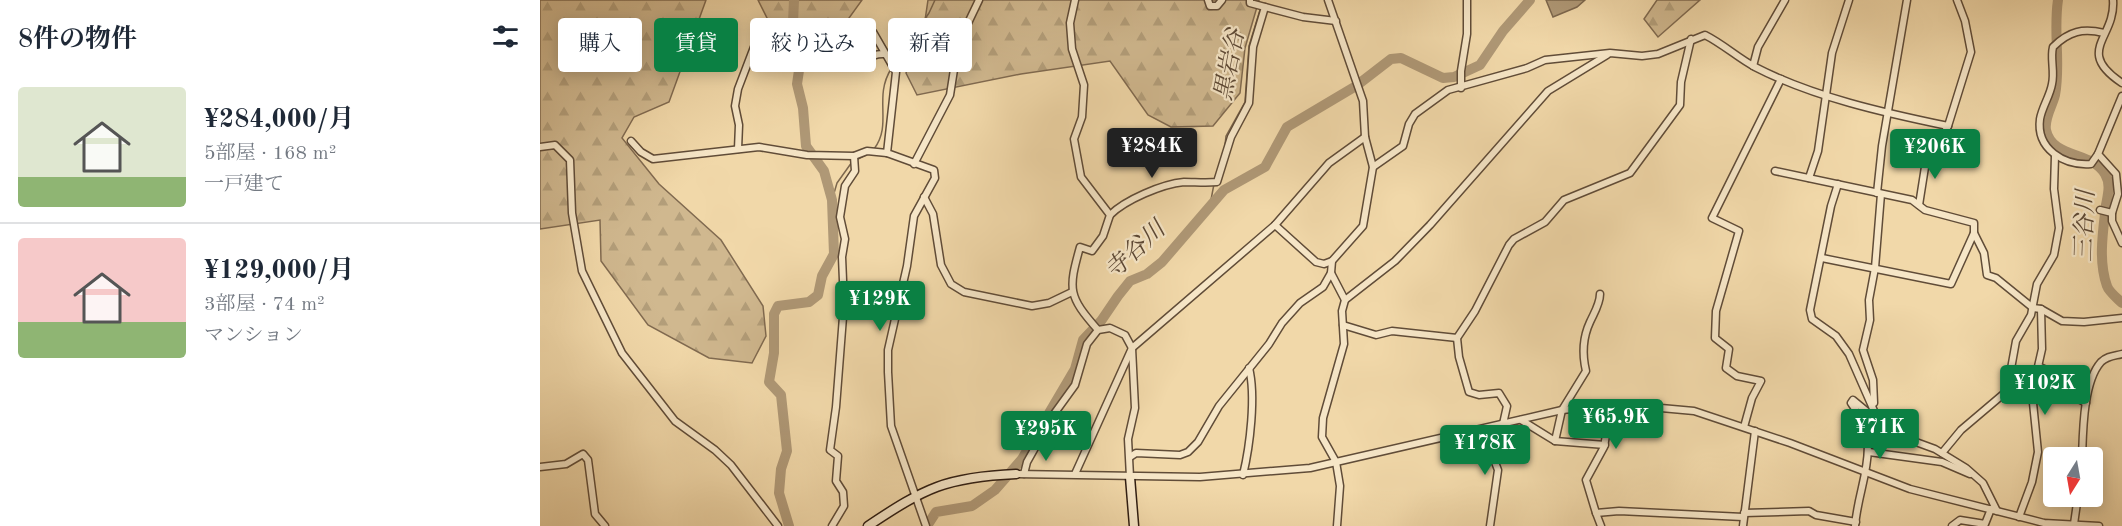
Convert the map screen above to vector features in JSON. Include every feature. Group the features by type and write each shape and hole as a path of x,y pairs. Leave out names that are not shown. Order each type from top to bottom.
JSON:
{"street":[{"path":"914,164 950,95 958,44 979,0"},
{"path":"1074,0 1070,23 1072,49 1084,85 1082,117 1074,139 1077,158 1081,177 1110,215"},
{"path":"1208,0 1210,6 1217,6 1222,0"},
{"path":"1250,0 1250,3 1303,17 1336,21"},
{"path":"1275,225 1316,262 1324,264 1332,261 1363,226 1373,167 1365,137 1364,101 1328,0"},
{"path":"1461,88 1467,34 1467,0"},
{"path":"1753,66 1758,47 1785,0"},
{"path":"1809,178 1818,151 1833,53 1849,0"},
{"path":"1874,404 1873,380 1863,350 1875,268 1879,193 1887,114 1907,0"},
{"path":"1918,205 1925,167 1948,126 1971,52 1965,21 1957,0"},
{"path":"2113,0 2098,57 2103,70 2122,83"},
{"path":"1098,330 1072,292 1070,281 1080,247 1092,251 1103,236 1110,215 1118,207 1140,195 1181,182 1217,182 1231,137 1249,103 1252,47 1263,6"},
{"path":"2104,33 2088,30 2069,33 2053,47 2052,87 2040,119 2041,135 2046,147 2055,156 2094,159 2116,174 2118,194 2112,221 2122,243"},
{"path":"1373,167 1403,146 1409,124 1415,114 1448,90 1527,68 1545,60 1610,53 1642,56 1658,54 1705,35 1721,43 1753,66 1802,88 1826,93 1887,114 1948,126"},
{"path":"876,38 893,65 895,90 887,153"},
{"path":"1490,526 1498,470 1494,457 1499,425 1507,406 1498,393 1479,395 1469,392 1459,357 1457,338 1475,311 1514,239 1545,222 1564,200 1630,173 1654,144 1680,105 1682,82 1691,39"},
{"path":"738,149 739,124 735,106 738,89 754,46 827,66 848,66 873,54 884,54"},
{"path":"1345,300 1395,261 1430,225 1548,91 1610,53"},
{"path":"1744,427 1752,398 1761,381 1729,373 1726,368 1729,349 1715,338 1716,311 1738,231 1712,218 1781,79"},
{"path":"2094,159 2122,96"},
{"path":"1075,474 1132,348 1275,225 1329,163 1365,137"},
{"path":"631,141 641,152 653,159 759,147 807,155 854,156 871,151 887,153 934,170 935,178 914,216 909,237 907,266 888,350 891,426 925,523"},
{"path":"540,147 555,145 570,160 572,213 582,271 622,353 675,421 731,465 778,526"},
{"path":"832,526 844,506 843,492 836,481 838,456 830,450 836,408 844,304 842,257 845,238 840,216 845,186 857,164 854,156"},
{"path":"1944,454 1961,430 2007,392 2016,341 2033,308 2037,284 2054,255 2059,228 2054,189 2055,156"},
{"path":"1775,171 1912,200 1925,210 1974,223 1974,233 1951,284 1822,258"},
{"path":"1838,184 1831,206 1822,258 1812,296 1812,319 1836,336 1849,354 1874,404 1879,421"},
{"path":"924,197 933,214 941,265 951,284 964,292 1032,306 1049,303 1072,292"},
{"path":"2100,210 2112,213"},
{"path":"1974,233 1984,253 1987,275 1996,278 2033,308 2042,309 2071,323 2122,318"},
{"path":"1130,457 1136,453 1180,455 1188,452 1269,344 1282,323 1300,303 1323,287 1331,273 1332,261"},
{"path":"1331,273 1345,300 1344,344 1323,418 1322,437 1336,462 1340,486 1337,526"},
{"path":"1555,441 1562,410 1586,370 1582,355 1588,326 1600,301 1600,294"},
{"path":"2019,517 2032,482 2038,452 2032,393 2040,367 2042,309"},
{"path":"1343,325 1376,335 1392,331 1457,338"},
{"path":"1020,474 1054,414 1075,386 1087,344 1098,330 1110,328 1125,334 1132,348 1135,408 1128,439 1134,526"},
{"path":"2083,447 2086,403 2099,363 2108,357 2122,354"},
{"path":"2040,367 2052,374 2052,380 2066,392 2086,403"},
{"path":"1243,475 1247,458 1253,384 1249,368"},
{"path":"1596,513 1619,511 1744,515 1809,511 1816,515 1856,524 1869,452 1864,424 1851,403 1853,400 1894,434 1944,454 1974,475 1983,483 1994,510"},
{"path":"868,526 915,495 953,481 1020,474 1130,477 1243,475 1310,468 1562,410 1611,405 1694,411 1744,427 1910,489 2043,524 2099,526"},
{"path":"1601,526 1586,480 1605,445 1607,429 1614,416 1647,411 1652,407"},
{"path":"1521,420 1555,441 1605,445"},
{"path":"1743,526 1755,431"},
{"path":"1869,452 1942,462 1974,475"},
{"path":"540,467 566,464 583,454 588,460 595,514 605,526"},
{"path":"2074,524 2076,507"},
{"path":"1952,526 1960,520 1985,524 1994,510"}],"green space":[{"path":"540,0 706,0 699,18 654,18 654,72 680,72 669,102 634,117 622,138 659,184 721,240 763,306 766,336 752,363 709,358 648,325 601,261 600,220 540,229"},
{"path":"758,0 862,0 849,18 767,18"},
{"path":"928,0 1259,0 1245,48 1240,93 1213,126 1171,127 1148,115 1110,61 1021,74 917,95 906,72 972,72 972,18 925,18"},
{"path":"1657,0 1700,0 1658,37 1644,19"}],"shaded area":[{"path":"1546,0 1585,0 1577,7 1553,17"}],"waterway":[{"path":"789,526 779,493 781,469 787,451 781,395 769,382 774,353 774,314 778,306 809,302 818,295 822,276 834,254 832,200 824,171 806,146 803,108 797,84 802,50 793,22 794,0"},
{"path":"926,18 935,0"},
{"name":"寺谷川","path":"927,526 936,512 972,506 995,490 1022,459 1075,369 1083,340 1101,321 1130,281 1147,274 1162,262 1224,190 1265,167 1287,127 1356,86 1391,59 1401,58 1443,78 1454,77 1480,65 1503,31 1530,0"},
{"name":"三谷川","path":"2058,0 2057,83 2046,121 2046,130 2056,146 2099,167 2107,178 2102,256 2104,276 2111,293 2122,303"},
{"name":"黒岩谷","path":"1225,145 1226,136 1245,102 1249,46 1260,10"},
{"path":"874,149 882,130 883,90 890,72"},
{"name":"黒岩谷","path":"1215,179 1223,152"},
{"path":"856,160 868,154"},
{"path":"832,200 837,183 852,162"},
{"name":"黒岩谷","path":"1210,205 1214,184"}]}
